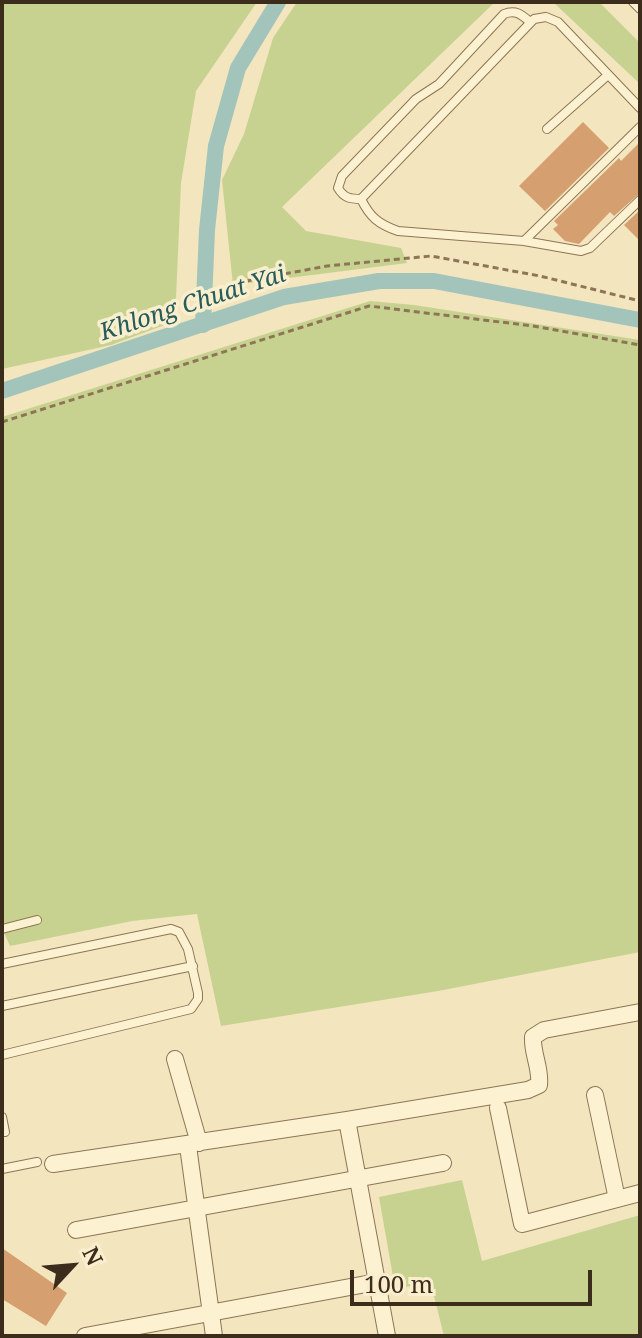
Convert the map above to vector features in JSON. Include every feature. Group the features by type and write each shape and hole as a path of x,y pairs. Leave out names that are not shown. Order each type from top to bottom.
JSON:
{"street":[{"path":"45,1163 193,1144 528,1090 539,1085 540,1073 533,1037 544,1030 640,1012"},
{"path":"175,1059 193,1144 196,1208 214,1336"},
{"path":"595,1095 617,1199"},
{"path":"498,1108 522,1224 640,1193"},
{"path":"347,1120 387,1336"},
{"path":"76,1230 443,1163"},
{"path":"85,1336 377,1282"}],"lane":[{"path":"633,2 640,9"},
{"path":"530,22 519,13 511,11 504,14 439,84 416,99 342,176 338,188 342,195 349,199 361,199 534,19 546,17 558,22 640,108"},
{"path":"547,129 608,75"},
{"path":"524,241 640,127"},
{"path":"361,199 369,216 383,226 398,231 524,241 572,250 590,248 640,200"},
{"path":"2,929 37,920"},
{"path":"2,964 171,929 179,932 188,949 198,999 191,1009 2,1055"},
{"path":"2,1006 193,966"},
{"path":"2,1117 5,1132 2,1132"},
{"path":"2,1169 45,1163"}],"path":[{"path":"239,277 241,282 327,266 431,256 540,276 640,301"},
{"path":"2,422 369,306 533,326 640,345"}],"green space":[{"path":"2,2 257,2 196,91 181,183 175,321 111,345 2,369"},
{"path":"297,2 495,2 282,207 306,231 401,248 407,263 233,285 222,180 244,134 273,38"},
{"path":"553,2 599,2 640,43 640,84"},
{"path":"370,301 640,340 640,952 438,991 221,1026 197,914 132,921 10,946 2,928 2,417"},
{"path":"462,1180 482,1261 640,1215 640,1336 444,1336 431,1284 395,1288 379,1197"}],"building":[{"path":"583,122 609,148 545,211 519,186"},
{"path":"640,142 640,193 614,216 610,212 579,244 565,241 553,229 558,225 554,221 619,158 621,161"},
{"path":"640,210 640,241 624,225"},
{"path":"2,1248 67,1293 46,1326 2,1299"}],"waterway":[{"path":"203,325 207,230 216,146 238,68 278,2"},
{"name":"Khlong Chuat Yai","path":"2,391 284,297 379,281 434,281 640,320"}]}
